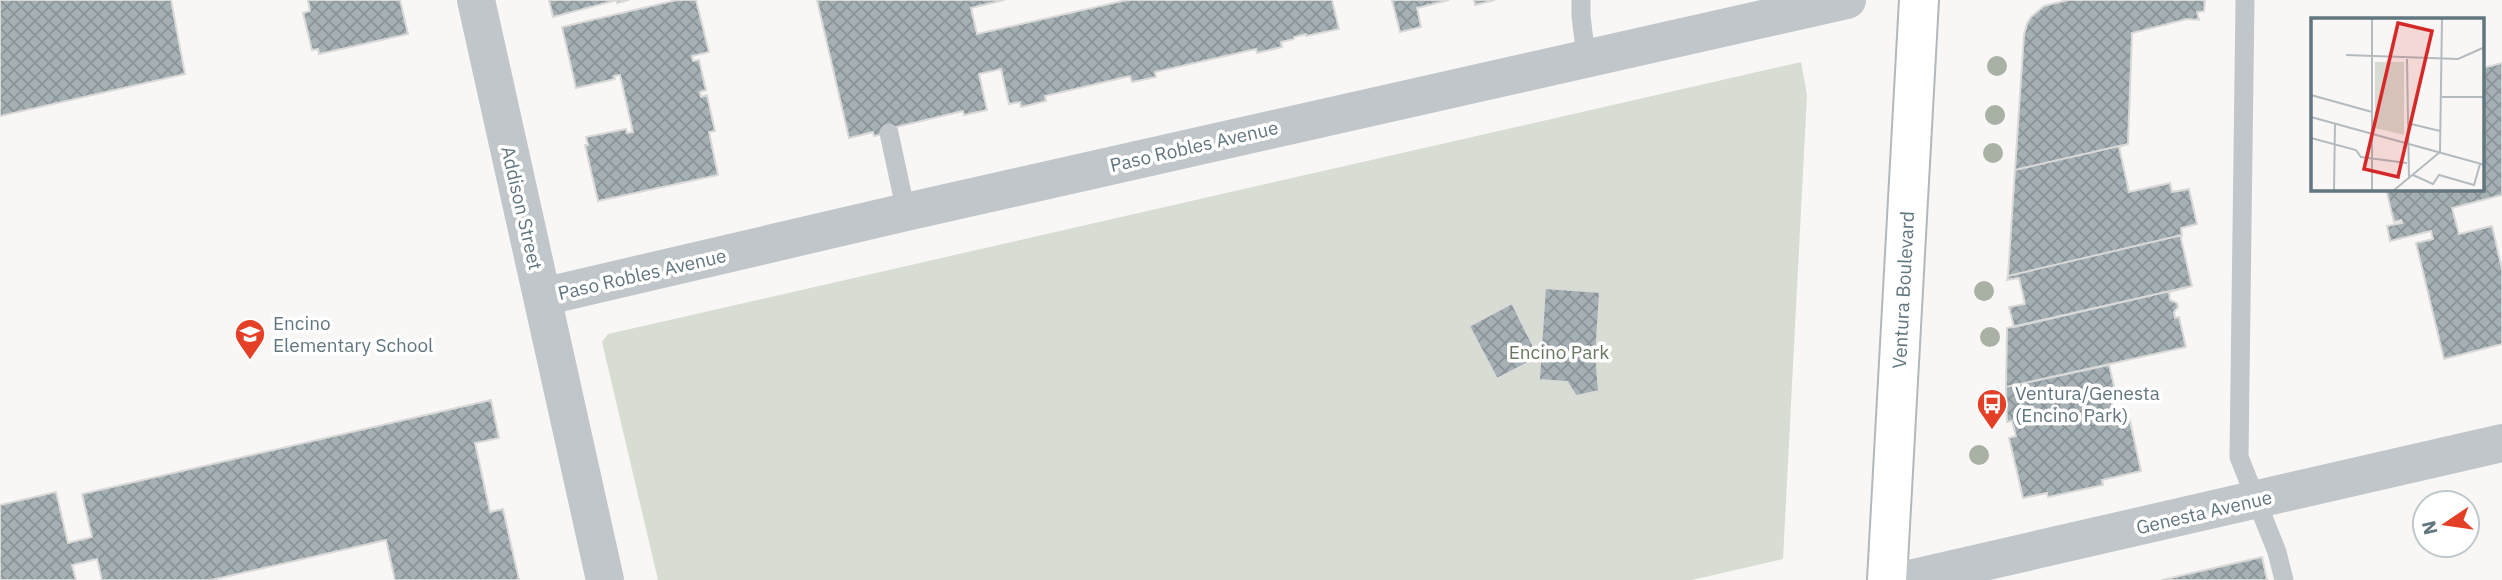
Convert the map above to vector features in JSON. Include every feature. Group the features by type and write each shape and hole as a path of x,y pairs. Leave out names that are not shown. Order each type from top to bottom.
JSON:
{"main road":[{"name":"Ventura Boulevard","path":"1887,580 1919,0"}],"street":[{"name":"Addison Street","path":"476,0 605,580"},
{"name":"Paso Robles Avenue","path":"542,297 1586,57 1847,0"},
{"name":"Genesta Avenue","path":"1905,580 2502,443"}],"lane":[{"path":"1581,0 1586,57"},
{"path":"2245,0 2239,457 2277,552 2284,580"},
{"path":"889,133 906,212"}],"green space":[{"name":"Encino Park","path":"1801,62 1807,95 1783,559 1692,580 658,580 602,342 608,334"}],"building":[{"path":"0,0 171,0 185,74 0,116"},
{"path":"308,0 400,0 408,34 319,54 318,49 312,50 303,13 310,11"},
{"path":"549,0 617,0 553,17"},
{"path":"677,0 696,0 709,52 692,56 693,61 699,60 706,90 700,92 701,97 707,95 715,131 709,132 718,175 598,201 585,145 588,145 586,137 626,129 627,133 633,132 620,75 614,76 615,79 576,88 562,27"},
{"path":"817,0 1004,0 971,8 977,34 1127,0 1332,0 1339,29 1294,37 1281,42 1282,47 1257,53 1256,49 1155,72 1156,77 1132,82 1130,76 1045,96 1046,101 1021,107 1020,102 1009,104 1001,69 979,74 987,110 964,115 963,111 896,127 897,131 874,136 873,132 849,138"},
{"path":"1392,0 1449,0 1417,8 1421,27 1400,32"},
{"path":"1474,0 1495,0 1475,5"},
{"path":"2068,0 2205,0 2204,11 2197,12 2199,20 2187,19 2132,33 2128,144 2015,170 2027,24 2044,6"},
{"path":"2502,63 2502,195 2452,208 2459,234 2492,226 2502,269 2502,344 2444,359 2416,243 2433,239 2431,231 2390,241 2387,226 2402,223 2401,220 2394,222 2386,191 2484,191 2484,68"},
{"path":"2128,144 2119,147 2129,192 2170,183 2172,192 2189,189 2197,224 2181,228 2182,235 2008,276 2015,170"},
{"path":"2182,235 2192,286 2014,327 2009,307 2025,304 2019,278 2007,280 2008,276"},
{"path":"2192,286 2169,292 2170,300 2177,303 2175,318 2179,317 2186,347 2006,387 2007,328"},
{"path":"1545,288 1600,292 1596,356 1599,391 1576,396 1567,382 1539,380"},
{"path":"1512,303 1539,357 1497,379 1469,326"},
{"path":"2109,365 2117,398 2111,399 2114,415 2128,412 2141,471 2102,480 2103,485 2048,497 2047,493 2023,498 2009,438 2016,436 2012,421 2007,422 2006,387"},
{"path":"491,400 499,438 475,443 490,512 503,509 519,580 395,580 386,540 211,580 102,580 97,559 72,565 76,580 0,580 0,505 56,492 68,543 92,537 82,494"},
{"path":"2262,557 2267,580 2162,580"}],"place":[{"name":"Encino Elementary School","path":"250,361"},
{"name":"Ventura/Genesta (Encino Park)","path":"1992,431"}]}
